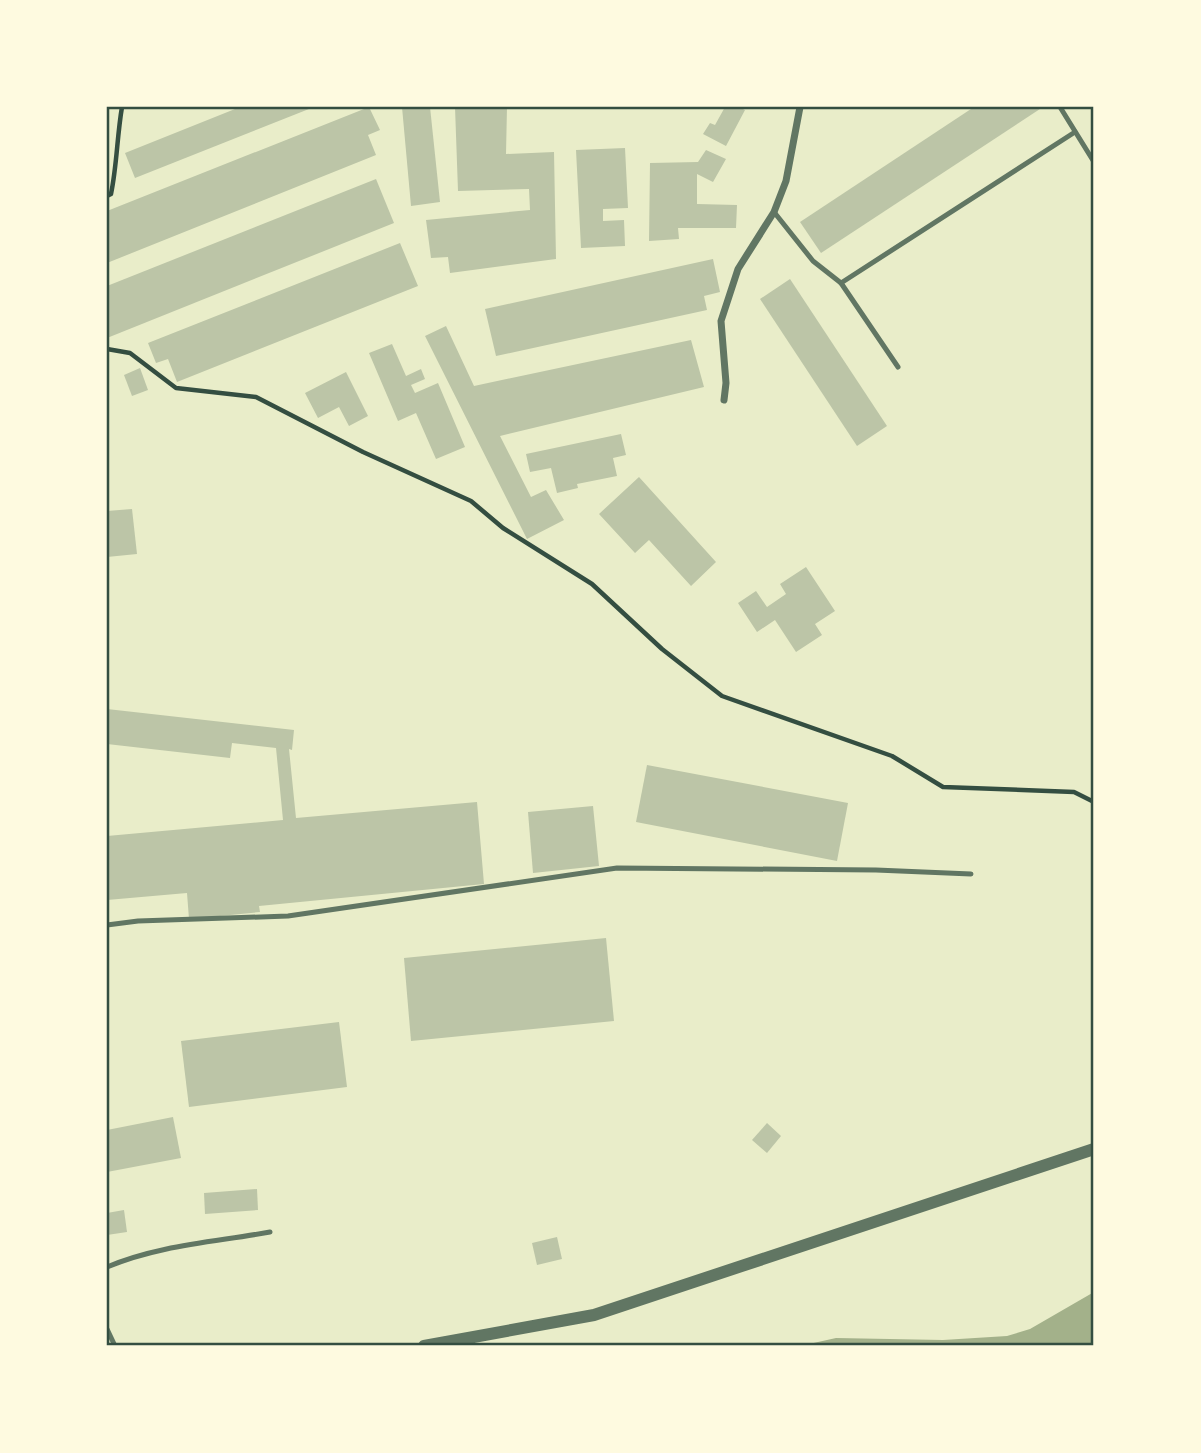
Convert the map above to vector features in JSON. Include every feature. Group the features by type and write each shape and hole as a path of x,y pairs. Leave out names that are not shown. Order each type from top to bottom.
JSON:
{"street":[{"path":"724,400 726,383 721,321 738,269 774,212 786,181 800,107"},
{"path":"424,1346 594,1315 1094,1149"}],"lane":[{"path":"1059,107 1094,162"},
{"path":"841,284 1075,132"},
{"path":"774,212 813,261 841,284 898,367"},
{"path":"107,925 138,921 288,916 617,868 876,870 971,874"},
{"path":"107,1267 127,1258 178,1246 270,1232"},
{"path":"107,1329 115,1346"}],"path":[{"path":"107,195 111,194 118,162 118,132 122,107"},
{"path":"107,349 130,354 176,388 256,397 363,452 471,501 503,528 592,584 662,649 722,696 892,756 943,787 1074,792 1094,802"}],"shaded area":[{"path":"1094,1292 1094,1346 800,1346 836,1338 943,1340 1007,1336 1030,1329"}],"building":[{"path":"240,107 314,107 135,178 125,153"},
{"path":"369,107 380,130 368,135 376,155 107,263 107,211"},
{"path":"402,107 430,107 440,202 411,206"},
{"path":"455,107 507,107 506,154 554,152 556,259 450,273 448,257 431,258 426,220 530,210 529,189 458,191"},
{"path":"725,107 745,110 726,146 703,134 710,123 715,125"},
{"path":"974,107 1043,107 821,253 800,222"},
{"path":"625,148 628,208 603,209 603,221 624,220 625,246 581,248 576,150"},
{"path":"706,150 726,159 713,182 697,174 697,204 737,205 736,228 678,228 679,239 649,241 650,163 698,162"},
{"path":"376,179 394,223 107,338 107,286"},
{"path":"400,243 418,286 177,382 168,359 156,363 148,343"},
{"path":"713,259 720,292 704,296 707,310 496,356 485,309"},
{"path":"790,279 887,426 857,446 760,299"},
{"path":"446,326 474,386 691,340 704,387 500,436 531,497 546,490 564,520 527,539 425,336"},
{"path":"392,344 406,376 421,369 425,379 411,385 415,393 438,383 465,447 436,459 416,413 398,421 369,353"},
{"path":"140,368 148,390 132,396 124,375"},
{"path":"346,372 368,416 349,426 339,407 318,418 305,393"},
{"path":"621,434 626,455 613,458 617,476 577,484 578,488 557,493 551,468 530,472 526,454"},
{"path":"639,477 716,562 691,586 649,540 635,553 599,514"},
{"path":"132,509 137,554 107,557 107,511"},
{"path":"806,567 835,611 815,624 822,635 796,652 775,620 757,632 738,603 756,591 767,607 786,594 780,584"},
{"path":"107,709 294,730 292,750 289,749 296,818 477,802 484,884 259,906 260,912 189,919 187,893 107,900 107,836 283,820 276,748 232,743 230,758 107,744"},
{"path":"647,765 848,803 837,861 636,822"},
{"path":"593,806 599,866 533,873 528,812"},
{"path":"606,938 614,1021 411,1041 404,958"},
{"path":"339,1022 347,1087 189,1107 181,1041"},
{"path":"173,1117 181,1158 107,1172 107,1130"},
{"path":"767,1123 781,1136 767,1153 752,1140"},
{"path":"257,1189 258,1210 205,1214 204,1193"},
{"path":"124,1210 127,1232 107,1235 107,1213"},
{"path":"557,1237 562,1259 537,1265 532,1243"}]}
